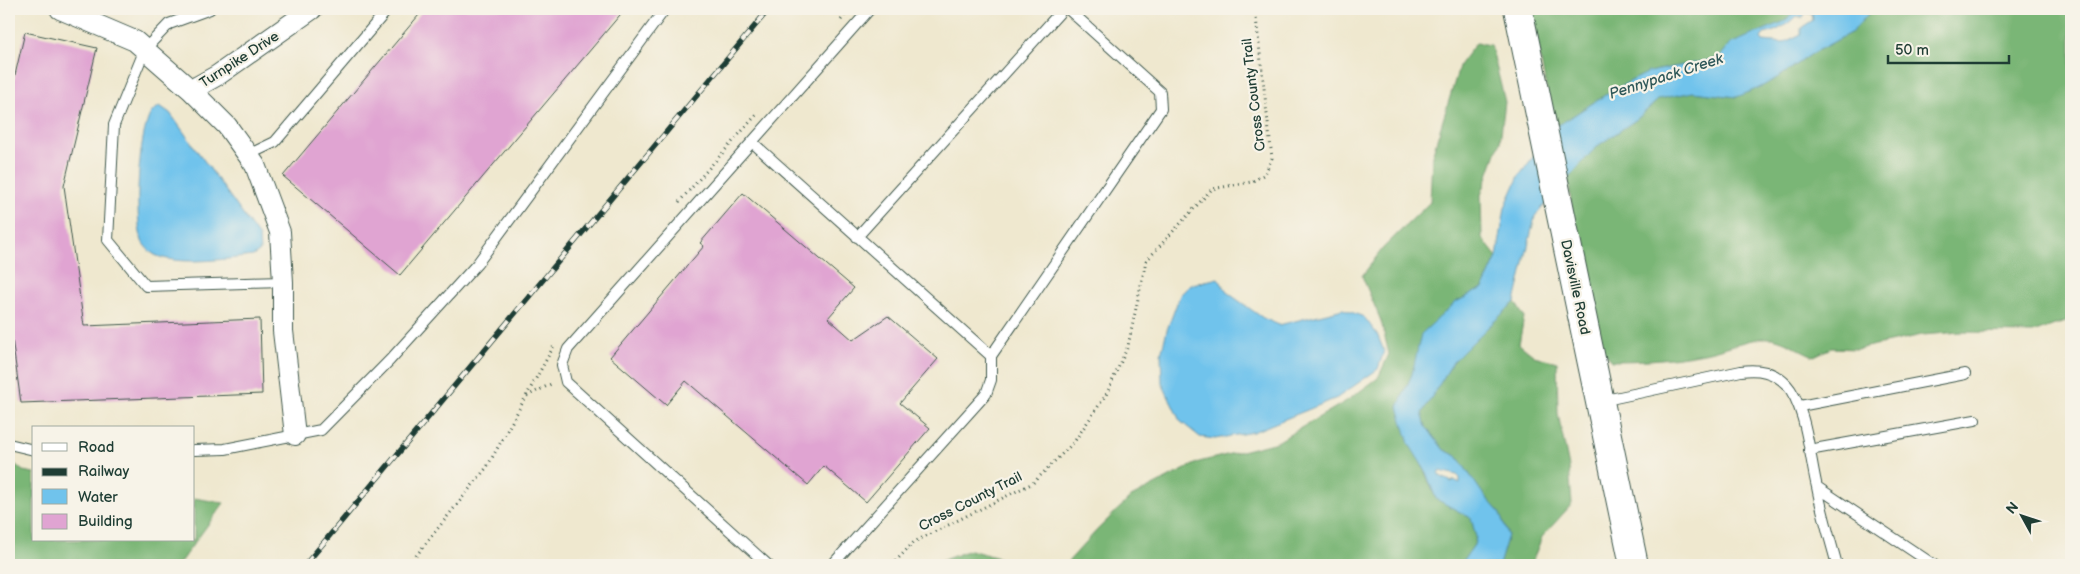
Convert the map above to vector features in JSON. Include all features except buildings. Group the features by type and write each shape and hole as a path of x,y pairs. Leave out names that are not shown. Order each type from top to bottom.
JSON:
{"street":[{"path":"60,9 135,41 191,90 227,126 254,165 280,232 283,331 295,435"},
{"name":"Turnpike Drive","path":"191,90 218,76 312,9"},
{"name":"Davisville Road","path":"1518,9 1634,565"}],"lane":[{"path":"210,9 169,24 144,49 114,126 108,240 146,286 283,282"},
{"path":"248,155 275,142 388,9"},
{"path":"195,450 225,449 321,430 390,360 477,264 664,9"},
{"path":"768,565 566,382 562,365 568,349 870,9"},
{"path":"857,237 1063,9"},
{"path":"832,565 986,394 991,380 991,356 1161,109 1160,92 1068,9"},
{"path":"752,142 991,356"},
{"path":"1600,401 1741,370 1756,369 1769,372 1779,378 1788,386 1800,406 1836,565"},
{"path":"1800,406 1965,374"},
{"path":"1809,450 1975,420"},
{"path":"9,444 32,450"},
{"path":"1817,487 1934,565"}],"path":[{"name":"Cross County Trail","path":"892,565 914,542 1033,483 1074,442 1106,395 1128,346 1146,261 1212,190 1251,182 1265,174 1272,158 1255,9"},
{"path":"526,397 564,377"}],"green space":[{"path":"1531,9 1799,9 1783,22 1731,44 1719,58 1649,72 1613,90 1554,128"},
{"path":"1875,9 2071,9 2071,319 2033,333 1961,332 1922,335 1857,349 1831,348 1814,356 1783,341 1765,338 1681,357 1612,361 1601,348 1574,226 1568,177 1596,147 1637,119 1659,99 1693,92 1737,97 1782,75 1813,53 1852,32"},
{"path":"1476,43 1491,45 1505,102 1500,142 1481,195 1482,238 1497,257 1483,288 1456,302 1412,374 1398,407 1436,499 1471,518 1476,536 1474,545 1460,565 1065,565 1131,497 1199,462 1277,442 1348,400 1378,378 1389,354 1381,321 1362,276 1383,248 1430,202 1432,156 1460,64"},
{"path":"1515,302 1524,317 1519,344 1534,356 1557,362 1558,414 1569,467 1572,504 1542,537 1531,565 1499,565 1508,535 1499,512 1483,494 1457,456 1444,450 1426,427 1422,413 1453,362"},
{"path":"9,459 23,471 32,473 32,542 195,542 195,498 224,503 178,565 9,565"},
{"path":"970,550 1021,564 1065,565 930,565"}],"water":[{"name":"Pennypack Creek","path":"1799,9 1875,9 1852,32 1813,53 1761,87 1737,97 1693,92 1659,99 1637,119 1596,147 1535,216 1515,302 1453,362 1422,413 1426,427 1444,450 1457,456 1483,494 1499,512 1508,535 1499,565 1460,565 1474,545 1476,537 1471,518 1436,499 1425,470 1409,444 1398,407 1412,374 1421,334 1456,302 1483,288 1497,257 1505,207 1519,176 1554,128 1613,90 1649,72 1719,58 1730,44 1783,22","holes":["1805,13 1812,14 1813,20 1801,28 1801,34 1783,43 1763,41 1761,38 1764,34 1773,32 1796,16 1803,18","1438,472 1457,475 1460,478 1460,483 1454,480 1452,482 1440,476"]},
{"path":"160,106 170,113 259,237 260,251 253,256 203,261 176,260 155,255 143,243 138,214 140,157 151,113"},
{"path":"1218,278 1228,293 1263,318 1279,325 1343,309 1364,317 1377,334 1384,351 1378,369 1337,398 1253,432 1215,439 1200,437 1180,421 1162,383 1161,354 1167,330 1180,295 1190,285"}],"railway":[{"path":"305,565 769,9"}]}
